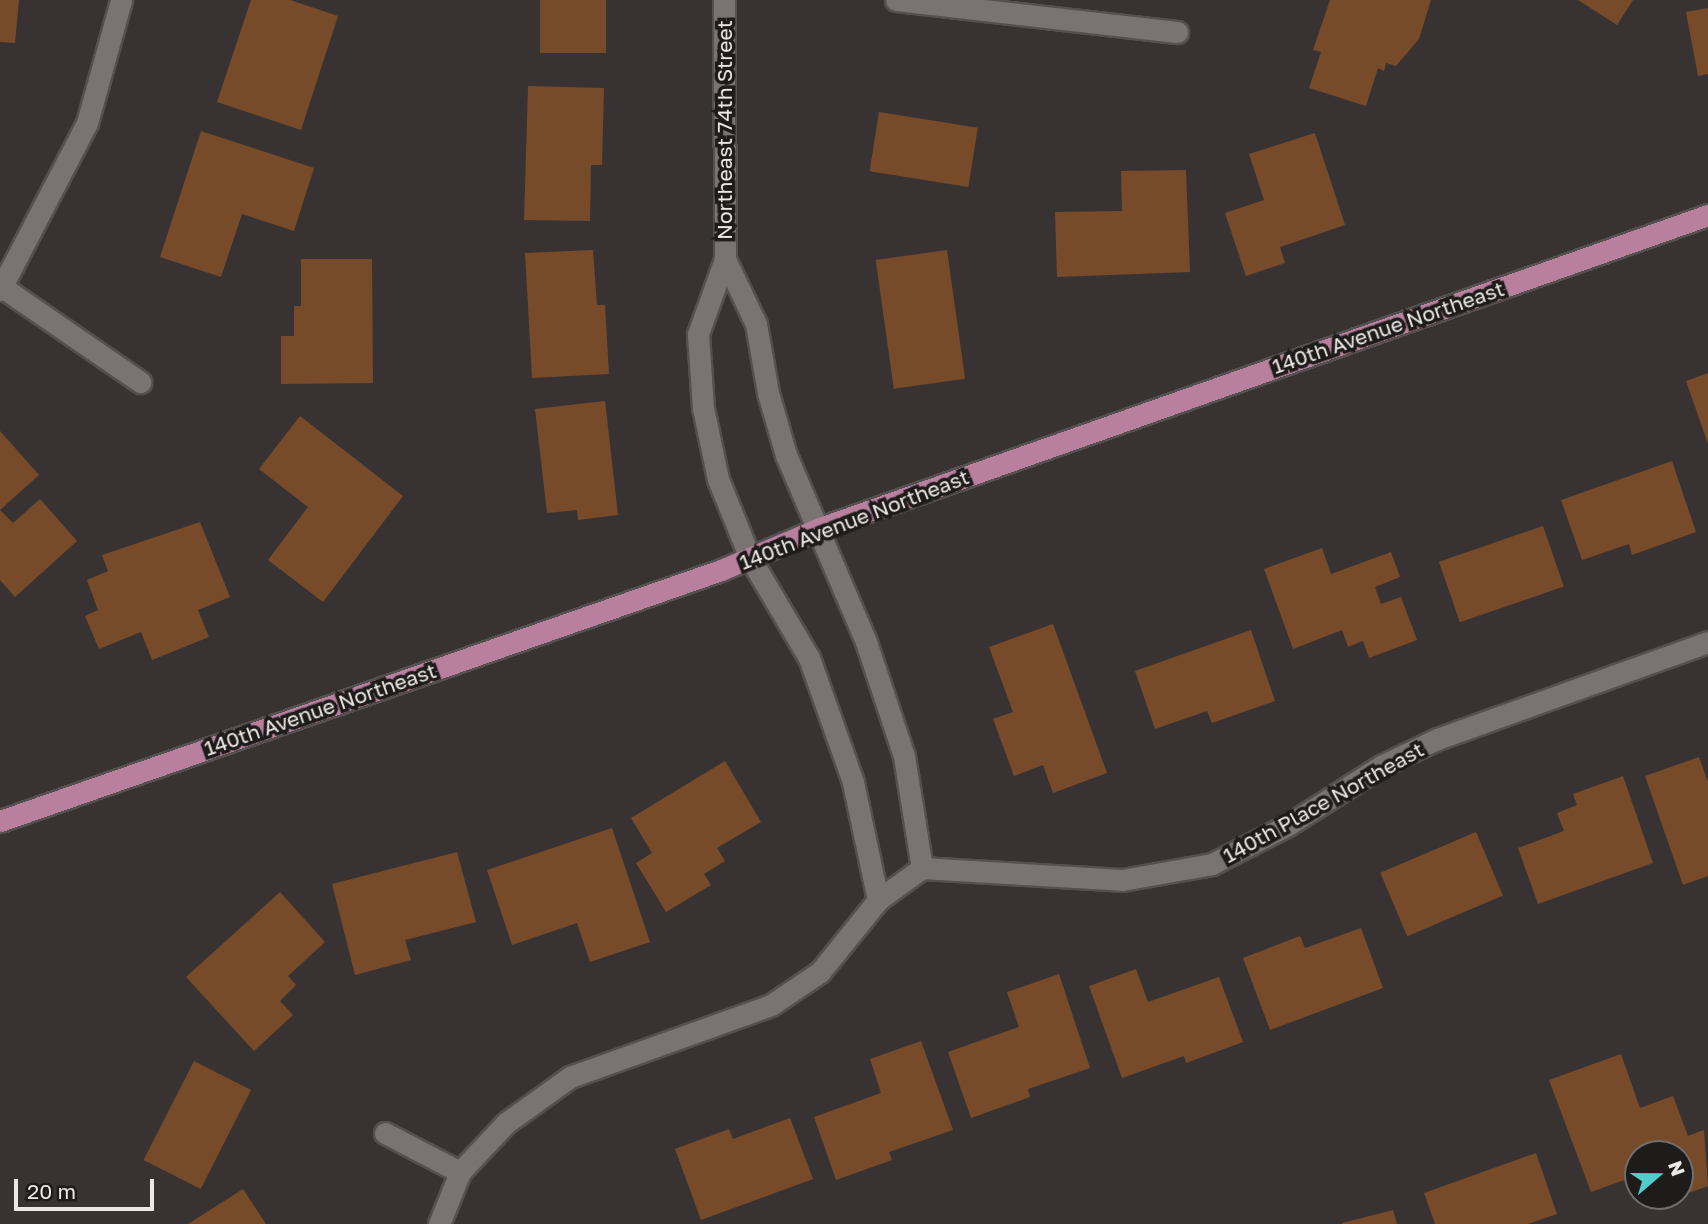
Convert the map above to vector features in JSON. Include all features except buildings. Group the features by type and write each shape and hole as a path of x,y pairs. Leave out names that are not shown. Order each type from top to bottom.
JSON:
{"main road":[{"name":"140th Avenue Northeast","path":"0,821 750,558 820,528 1708,215"}],"street":[{"path":"121,0 87,123 1,289 140,382"},
{"name":"Northeast 74th Street","path":"724,0 724,259 698,334 703,408 718,479 750,558 809,657 853,782 878,900"},
{"path":"896,0 1177,32"},
{"name":"Northeast 74th Street","path":"724,259 756,324 786,455 820,528 866,642 904,756 922,868"},
{"name":"140th Place Northeast","path":"922,868 1122,880 1212,864 1288,825 1381,766 1437,739 1708,642"},
{"path":"439,1224 460,1172 506,1123 570,1077 771,1005 820,972 878,900 922,868"},
{"path":"385,1133 460,1172"}]}
